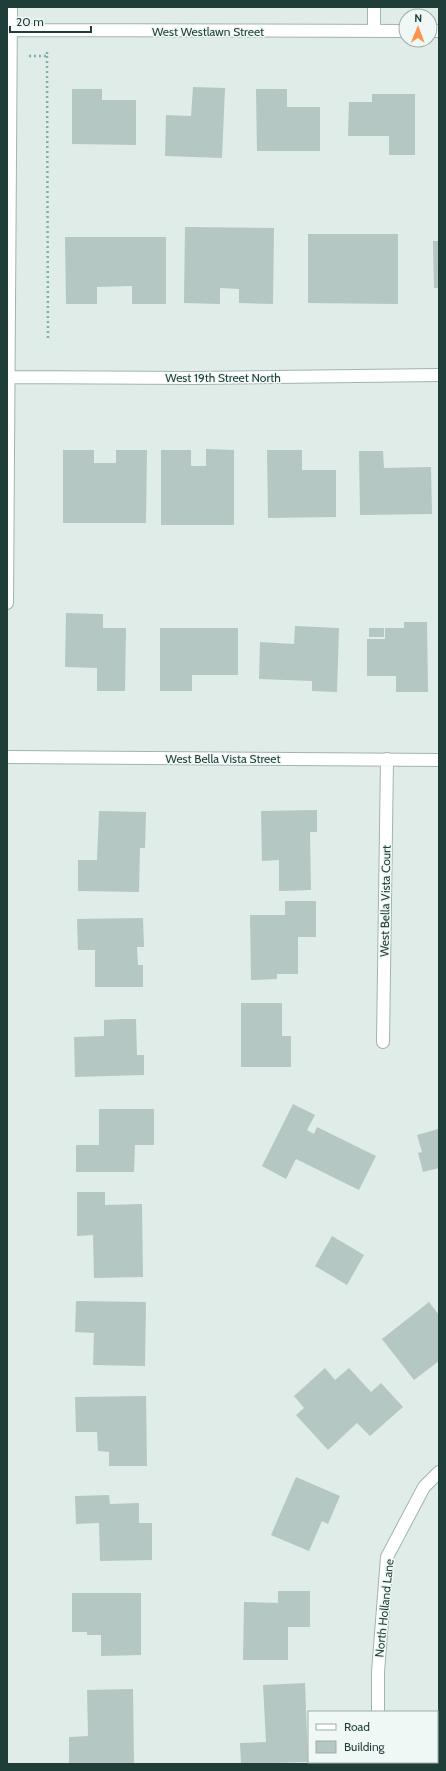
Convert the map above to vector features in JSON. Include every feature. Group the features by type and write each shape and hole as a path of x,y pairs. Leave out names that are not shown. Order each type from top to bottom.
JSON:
{"street":[{"path":"7,603 9,30 11,7"},
{"path":"374,7 374,31"},
{"name":"West Westlawn Street","path":"9,30 398,31"},
{"name":"West 19th Street North","path":"8,377 193,378 439,375"},
{"name":"West Bella Vista Street","path":"7,757 439,760"},
{"name":"West Bella Vista Court","path":"383,1042 387,759"},
{"name":"North Holland Lane","path":"378,1711 378,1672 387,1557 424,1487 439,1472"}],"path":[{"path":"47,56 48,341"}],"building":[{"path":"193,87 225,88 222,158 165,156 166,115 191,116"},
{"path":"72,89 102,89 102,100 136,100 136,145 72,144"},
{"path":"256,89 287,89 287,107 320,107 320,151 257,151"},
{"path":"372,94 415,94 415,155 389,155 389,136 348,136 349,102 372,102"},
{"path":"185,227 274,228 273,304 239,303 239,289 220,288 220,304 184,303"},
{"path":"308,234 398,234 398,304 308,303"},
{"path":"65,237 166,237 166,304 132,304 132,286 97,287 97,304 66,304"},
{"path":"433,241 439,241 439,288 434,288"},
{"path":"206,449 234,450 234,525 161,525 161,450 191,450 191,466 206,466"},
{"path":"63,450 94,450 94,463 116,463 116,450 147,450 146,523 63,523"},
{"path":"267,450 302,450 302,470 336,470 336,517 268,518"},
{"path":"359,451 383,451 384,468 431,467 432,514 360,515"},
{"path":"66,613 103,614 103,628 126,628 125,691 97,691 97,668 65,667"},
{"path":"404,622 427,622 428,692 396,692 396,676 367,676 367,639 385,639 385,628 404,628"},
{"path":"295,626 339,628 337,692 312,691 312,681 259,679 260,642 294,644"},
{"path":"160,628 238,628 238,675 192,675 192,691 160,691"},
{"path":"369,628 384,628 384,637 369,637"},
{"path":"317,810 317,832 310,832 311,890 279,891 279,860 262,861 261,811"},
{"path":"99,811 146,812 145,848 140,848 139,892 78,891 78,860 97,860"},
{"path":"285,901 316,901 316,937 298,937 298,974 277,974 277,979 251,980 250,915 285,915"},
{"path":"143,918 144,947 137,947 138,965 143,965 143,987 95,987 95,950 78,950 77,919"},
{"path":"241,1003 282,1003 282,1036 291,1036 291,1067 241,1067"},
{"path":"136,1019 137,1055 144,1055 144,1075 75,1077 74,1037 104,1036 104,1020"},
{"path":"293,1104 315,1115 307,1130 314,1134 317,1127 376,1156 359,1190 296,1159 286,1179 262,1166"},
{"path":"99,1109 154,1109 154,1145 135,1145 134,1172 76,1172 76,1145 99,1145"},
{"path":"438,1129 439,1168 423,1172 418,1153 422,1152 417,1135"},
{"path":"77,1192 105,1192 105,1205 142,1204 143,1277 94,1278 93,1235 77,1236"},
{"path":"332,1236 364,1255 347,1285 315,1266"},
{"path":"76,1301 146,1302 145,1366 93,1365 94,1333 75,1332"},
{"path":"429,1302 439,1315 439,1361 414,1380 382,1339"},
{"path":"325,1368 335,1380 349,1368 371,1392 381,1383 403,1407 370,1436 357,1423 328,1450 296,1415 304,1408 294,1396"},
{"path":"146,1396 147,1466 109,1466 109,1452 98,1451 97,1432 76,1432 75,1397"},
{"path":"296,1477 340,1496 328,1524 322,1521 309,1551 271,1535"},
{"path":"109,1495 110,1504 139,1503 139,1523 152,1523 152,1560 100,1561 99,1523 76,1524 75,1496"},
{"path":"278,1591 310,1591 310,1627 288,1627 288,1660 243,1660 244,1602 278,1603"},
{"path":"72,1593 141,1593 141,1655 101,1656 101,1635 87,1635 87,1632 72,1632"},
{"path":"305,1683 308,1762 241,1764 240,1743 266,1742 263,1685"},
{"path":"133,1689 134,1764 69,1764 69,1737 88,1736 87,1690"}]}
